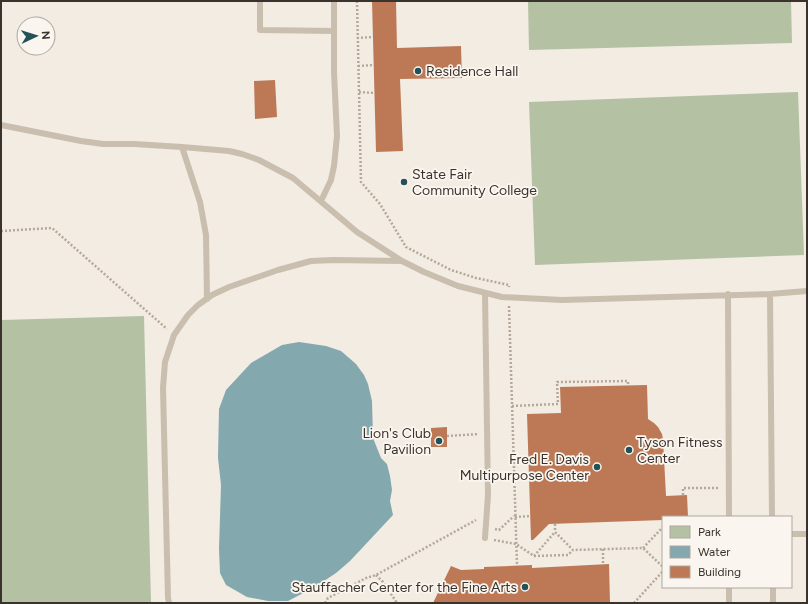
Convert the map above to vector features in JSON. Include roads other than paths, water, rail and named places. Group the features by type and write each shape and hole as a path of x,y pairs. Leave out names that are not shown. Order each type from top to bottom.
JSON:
{"lane":[{"path":"260,1 260,30 334,32"},
{"path":"321,200 331,180 337,136 334,72 334,1"},
{"path":"1,125 44,135 103,144 182,147 229,151 242,154 259,160 292,178 321,200 358,232 402,261 458,286 509,298 562,300 728,294 770,294 807,291"},
{"path":"182,147 200,202 206,235 207,298"},
{"path":"169,603 163,388 164,362 174,335 188,315 207,298 229,287 278,270 311,261 402,261"},
{"path":"485,538 487,514 486,293"},
{"path":"728,294 729,516"},
{"path":"770,294 772,516"},
{"path":"792,534 807,534"},
{"path":"729,588 729,603"},
{"path":"773,588 773,603"}],"water":[{"path":"299,342 326,346 341,351 356,364 364,375 372,401 373,438 381,458 387,464 390,476 392,490 390,501 393,515 350,561 336,573 315,587 288,601 268,601 247,597 226,585 220,573 219,549 221,485 218,458 219,409 226,390 251,363 282,345"}],"place":[{"name":"Residence Hall","path":"418,71"},
{"name":"State Fair Community College","path":"404,182"},
{"name":"Lion's Club Pavilion","path":"439,441"},
{"name":"Tyson Fitness Center","path":"629,450"},
{"name":"Fred E. Davis Multipurpose Center","path":"597,467"},
{"name":"Stauffacher Center for the Fine Arts","path":"525,587"}]}
